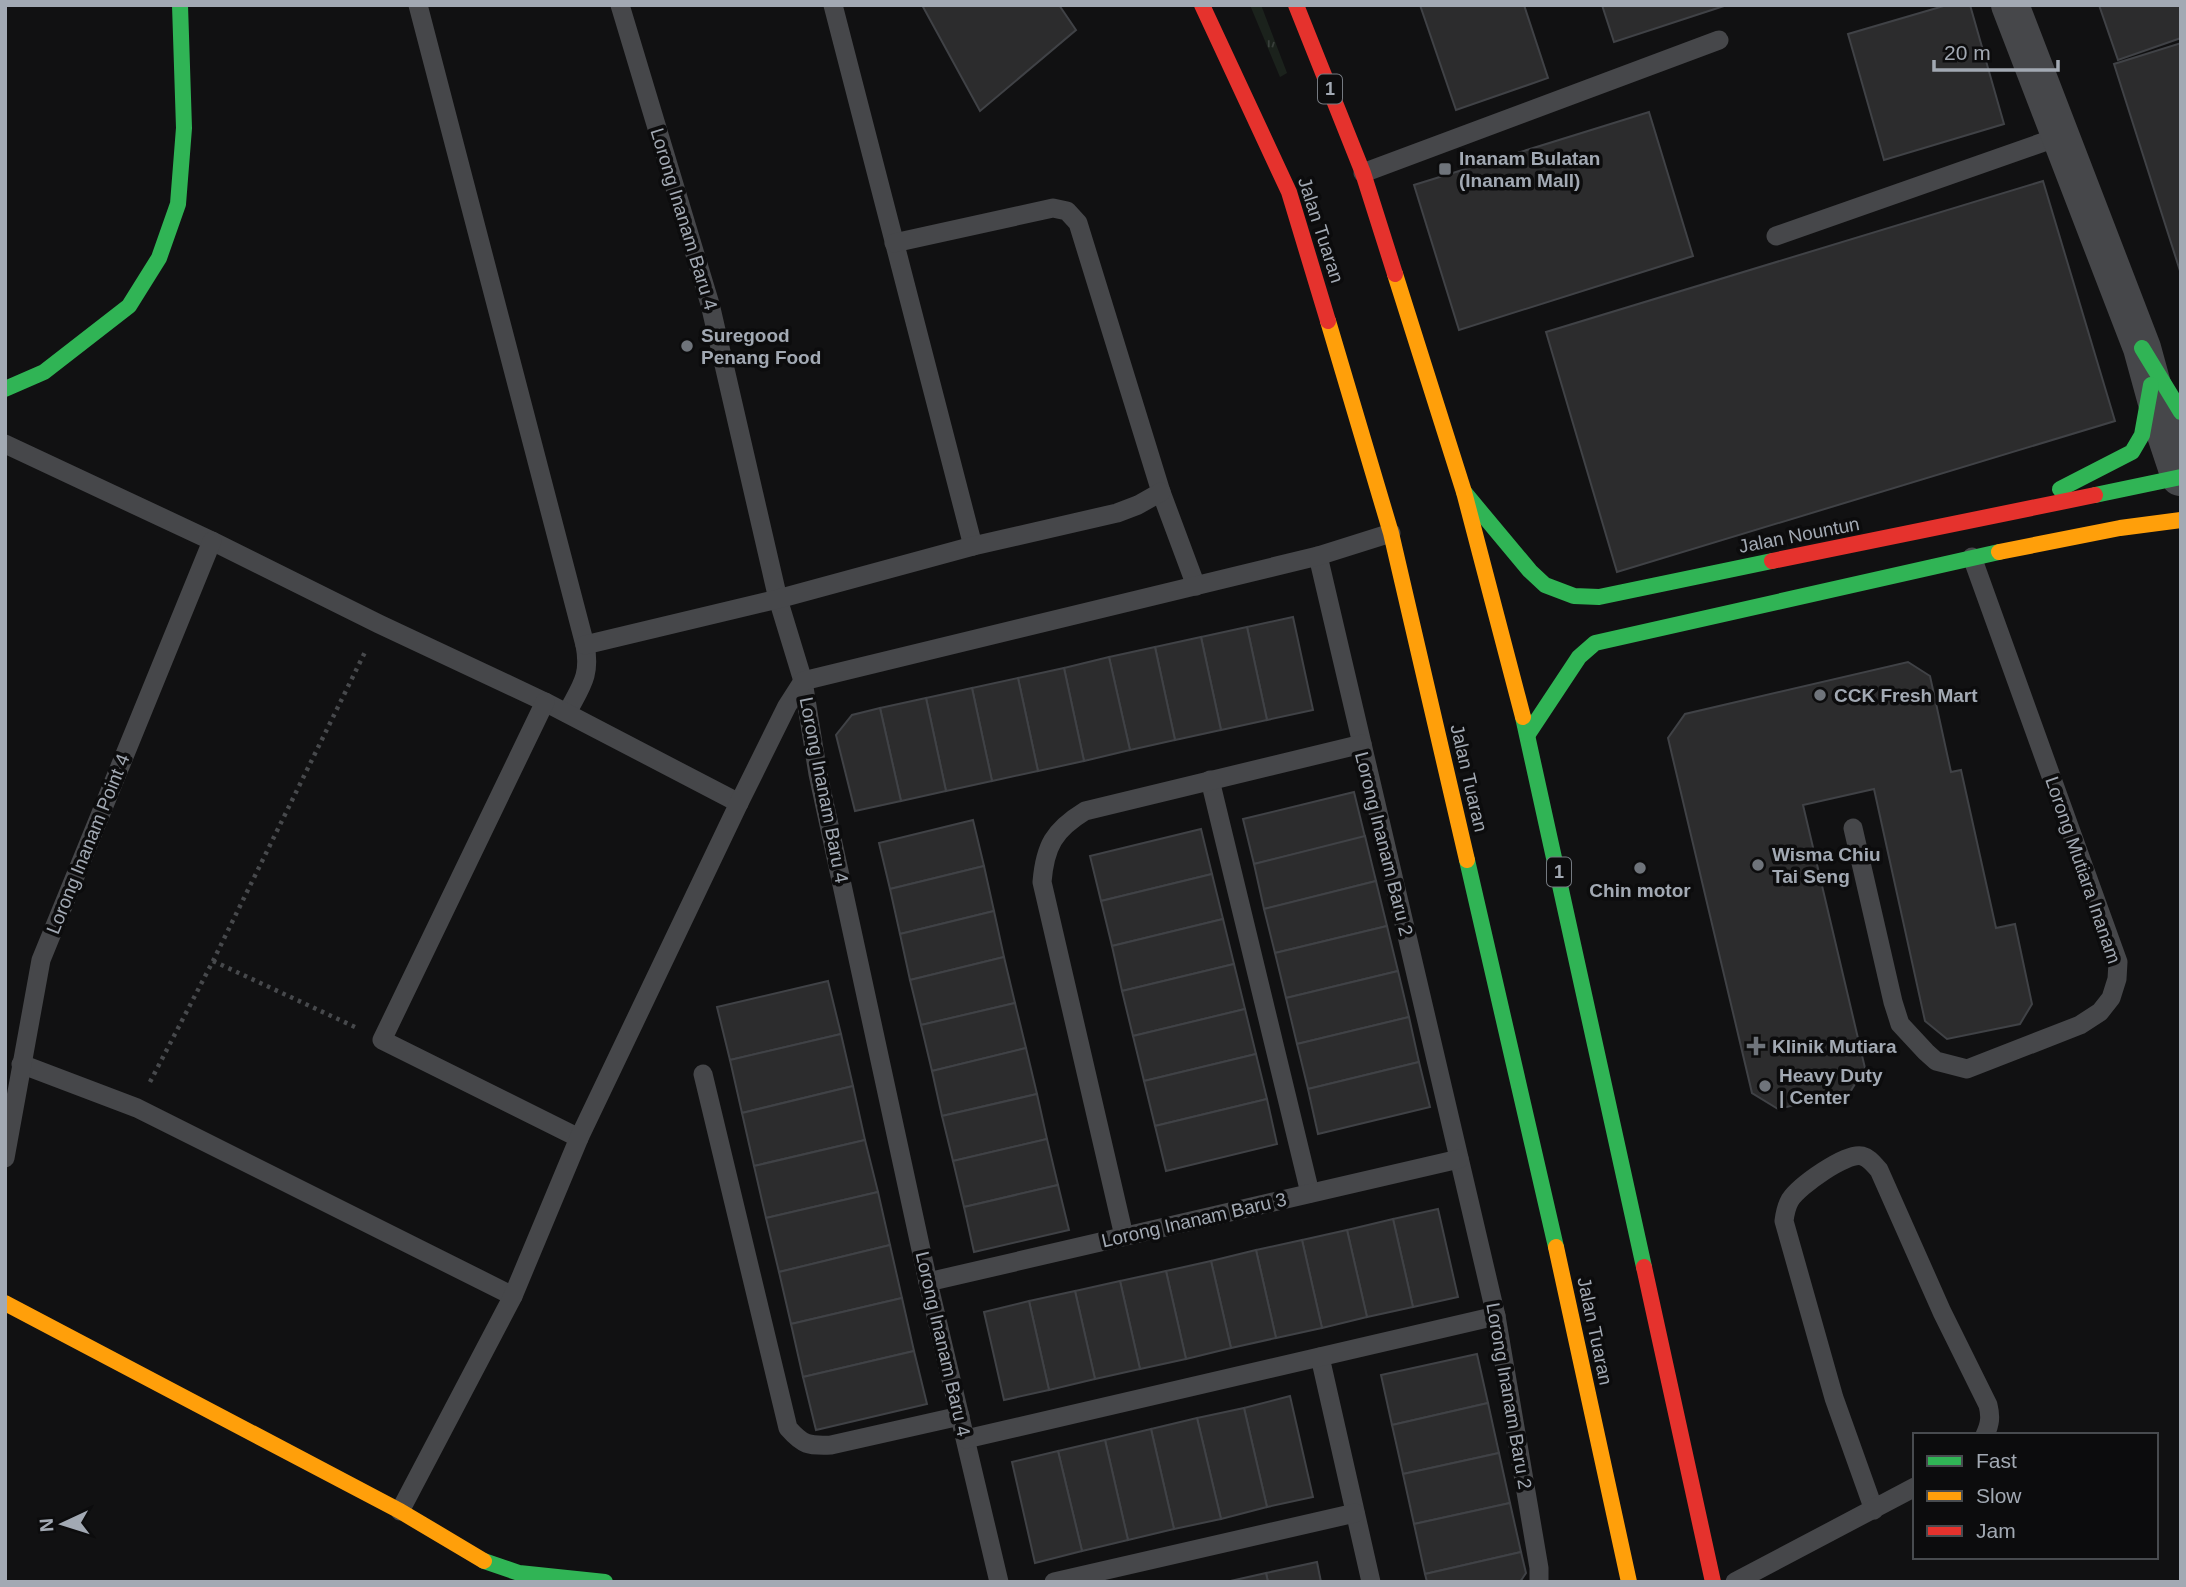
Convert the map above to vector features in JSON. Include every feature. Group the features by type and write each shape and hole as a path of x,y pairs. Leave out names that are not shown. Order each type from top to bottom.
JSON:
{"main road":[{"path":"5,389 44,372 129,306 159,258 178,204 184,128 180,5"},
{"name":"Jalan Tuaran","path":"1202,5 1289,192 1391,533 1528,1123 1629,1582"},
{"name":"1","path":"1296,5 1363,173 1464,492 1528,734 1713,1582"},
{"path":"2143,348 2181,412"},
{"path":"2004,514 2041,499 2132,452 2142,435 2151,385"},
{"name":"Jalan Nountun","path":"1464,492 1545,584 1574,596 1599,597 2180,477"},
{"path":"1528,734 1579,657 1595,643 1972,557 2120,528 2181,520"},
{"path":"5,1303 400,1511 481,1571 606,1582"}],"street":[{"path":"2010,5 2143,348 2151,385 2180,477"}],"lane":[{"path":"418,5 589,664 567,713"},
{"name":"Lorong Inanam Baru 4","path":"620,5 710,304 778,599 803,681 818,774 928,1282 999,1582"},
{"path":"833,5 973,547"},
{"path":"1363,173 1719,40"},
{"path":"1776,236 2061,136"},
{"path":"894,243 1053,208 1067,211 1078,223 1161,492 1196,586"},
{"path":"5,444 545,702 739,803"},
{"path":"585,645 1117,513 1161,492"},
{"path":"400,1511 513,1296 579,1138 739,803 787,706 803,681 1318,556 1391,533"},
{"name":"Lorong Inanam Point 4","path":"5,1158 41,960 212,541"},
{"path":"1318,556 1362,744"},
{"name":"Lorong Mutiara Inanam","path":"1853,828 1900,1024 1912,1039 1936,1060 1967,1069 2080,1025 2100,1012 2111,998 2118,979 2118,962 1972,557"},
{"path":"545,702 382,1040 579,1138"},
{"name":"Lorong Inanam Baru 2","path":"1124,1237 1042,882 1044,858 1054,837 1066,823 1084,811 1362,744 1496,1316 1539,1568 1539,1582"},
{"path":"1210,780 1310,1193"},
{"path":"22,1064 137,1108 513,1296"},
{"path":"703,1073 788,1428 800,1441 813,1446 960,1416"},
{"path":"1874,1510 1833,1398 1784,1221 1791,1199 1815,1177 1849,1157 1861,1156 1870,1160 1879,1170 1942,1312 1988,1405 1991,1416 1986,1433"},
{"name":"Lorong Inanam Baru 3","path":"928,1282 1459,1159"},
{"path":"966,1439 1496,1316"},
{"path":"1320,1357 1371,1582"},
{"path":"1735,1582 1913,1488"},
{"path":"1054,1582 1355,1513"}],"path":[{"path":"137,1108 213,961 379,624"},
{"path":"213,961 382,1040"}],"green space":[{"path":"1250,5 1261,5 1287,73 1280,77"}],"building":[{"path":"922,5 1059,5 1076,30 980,111"},
{"path":"1420,5 1524,5 1548,78 1456,110"},
{"path":"1602,5 1727,5 1614,42"},
{"path":"1947,5 1970,5 2004,124 1884,160 1848,34"},
{"path":"2099,5 2181,5 2181,38 2118,60"},
{"path":"2181,43 2181,274 2114,64"},
{"path":"1649,112 1693,256 1459,330 1414,185"},
{"path":"2043,181 2115,421 1617,572 1546,332"},
{"path":"1293,617 1313,710 1267,720 1247,627"},
{"path":"1247,627 1267,720 1221,730 1201,637"},
{"path":"1201,637 1221,730 1175,740 1155,647"},
{"path":"1155,647 1175,740 1130,750 1109,657"},
{"path":"1109,657 1130,750 1084,761 1064,668"},
{"name":"Wisma Chiu Tai Seng","path":"1908,662 1930,676 1951,772 1961,770 1996,928 2015,924 2032,1004 2020,1024 1947,1039 1925,1021 1874,789 1803,805 1865,1068 1850,1092 1778,1109 1752,1093 1668,738 1685,714"},
{"path":"1064,668 1084,761 1038,771 1018,678"},
{"path":"1018,678 1038,771 992,781 972,688"},
{"path":"972,688 992,781 946,791 926,698"},
{"path":"926,698 946,791 901,801 880,708"},
{"path":"880,708 901,801 855,811 836,735 852,715"},
{"path":"1354,792 1365,837 1254,864 1243,819"},
{"path":"973,820 984,866 890,889 879,843"},
{"path":"1201,829 1212,874 1101,901 1090,856"},
{"path":"1365,836 1376,881 1264,909 1254,864"},
{"path":"984,866 994,911 900,934 890,889"},
{"path":"1212,874 1223,919 1112,946 1101,901"},
{"path":"1376,881 1387,926 1275,953 1264,909"},
{"path":"994,911 1004,957 910,980 900,934"},
{"path":"1223,919 1234,964 1122,991 1112,946"},
{"path":"1387,926 1398,971 1286,998 1275,953"},
{"path":"1004,957 1015,1003 921,1025 910,980"},
{"path":"1234,964 1245,1009 1133,1036 1122,991"},
{"path":"1398,971 1409,1017 1297,1044 1286,998"},
{"path":"828,981 841,1034 730,1060 717,1007"},
{"path":"1015,1003 1026,1048 932,1071 921,1025"},
{"path":"1245,1009 1256,1054 1144,1081 1133,1036"},
{"path":"1409,1017 1419,1062 1308,1089 1297,1044"},
{"path":"841,1034 853,1086 742,1113 730,1060"},
{"path":"1026,1048 1037,1094 942,1116 932,1071"},
{"path":"1256,1054 1267,1099 1155,1126 1144,1081"},
{"path":"1419,1062 1430,1107 1318,1134 1308,1089"},
{"path":"853,1086 865,1140 754,1166 742,1113"},
{"path":"1037,1094 1047,1139 953,1161 942,1116"},
{"path":"1267,1099 1277,1144 1166,1171 1155,1126"},
{"path":"1047,1139 1058,1185 964,1207 953,1161"},
{"path":"865,1140 878,1192 766,1218 754,1166"},
{"path":"1058,1185 1069,1230 974,1252 964,1207"},
{"path":"878,1192 890,1245 779,1272 766,1218"},
{"path":"1438,1209 1458,1297 1413,1307 1393,1219"},
{"path":"1393,1219 1413,1307 1367,1317 1347,1230"},
{"path":"1347,1230 1367,1317 1322,1328 1302,1240"},
{"path":"1302,1240 1322,1328 1276,1338 1256,1250"},
{"path":"890,1245 902,1298 791,1324 779,1272"},
{"path":"1256,1250 1276,1338 1231,1348 1211,1261"},
{"path":"1211,1261 1231,1348 1186,1359 1166,1271"},
{"path":"1166,1271 1186,1359 1140,1369 1120,1281"},
{"path":"1120,1281 1140,1369 1095,1379 1075,1291"},
{"path":"1075,1291 1095,1379 1049,1390 1029,1301"},
{"path":"902,1298 914,1351 803,1377 791,1324"},
{"path":"1029,1301 1049,1390 1004,1400 984,1312"},
{"path":"914,1351 927,1404 816,1430 803,1377"},
{"path":"1477,1354 1488,1403 1392,1425 1381,1375"},
{"path":"1290,1396 1313,1497 1267,1507 1244,1408"},
{"path":"1488,1403 1499,1453 1403,1474 1392,1425"},
{"path":"1244,1408 1267,1507 1221,1519 1197,1418"},
{"path":"1197,1418 1221,1519 1174,1529 1151,1429"},
{"path":"1151,1429 1174,1529 1128,1540 1105,1440"},
{"path":"1105,1440 1128,1540 1082,1551 1058,1451"},
{"path":"1058,1451 1082,1551 1035,1563 1012,1462"},
{"path":"1499,1453 1510,1503 1414,1524 1403,1474"},
{"path":"1510,1503 1521,1552 1425,1574 1414,1524"},
{"path":"1521,1552 1526,1573 1520,1582 1427,1582 1425,1574"},
{"path":"1317,1562 1321,1582 1268,1582 1266,1573"},
{"path":"1266,1573 1268,1582 1226,1582"}],"traffic: fast":[{"path":"5,389 44,372 129,306 159,258 178,204 184,128 180,5"},
{"path":"2142,348 2181,412"},
{"path":"2060,489 2132,452 2142,435 2151,385"},
{"path":"2095,495 2181,477"},
{"path":"1464,492 1530,571 1545,585 1574,596 1599,597 1772,561"},
{"path":"1528,734 1579,657 1595,643 1999,552"},
{"path":"1523,717 1644,1267"},
{"path":"1467,860 1556,1247"},
{"path":"484,1561 519,1573 605,1582"}],"traffic: slow":[{"path":"1395,274 1464,492 1523,717"},
{"path":"1328,321 1391,533 1467,860"},
{"path":"1999,552 2120,528 2181,520"},
{"path":"1556,1247 1629,1582"},
{"path":"5,1303 400,1511 484,1561"}],"traffic: jam":[{"path":"1202,5 1289,192 1328,321"},
{"path":"1296,5 1363,173 1395,274"},
{"path":"1772,561 2095,495"},
{"path":"1644,1267 1713,1582"}],"place":[{"name":"Inanam Bulatan (Inanam Mall)","path":"1445,169"},
{"name":"Suregood Penang Food","path":"687,346"},
{"name":"CCK Fresh Mart","path":"1820,695"},
{"name":"Wisma Chiu Tai Seng","path":"1758,865"},
{"name":"Chin motor","path":"1640,868"},
{"name":"Klinik Mutiara","path":"1756,1046"},
{"name":"Heavy Duty | Center","path":"1765,1086"}]}
